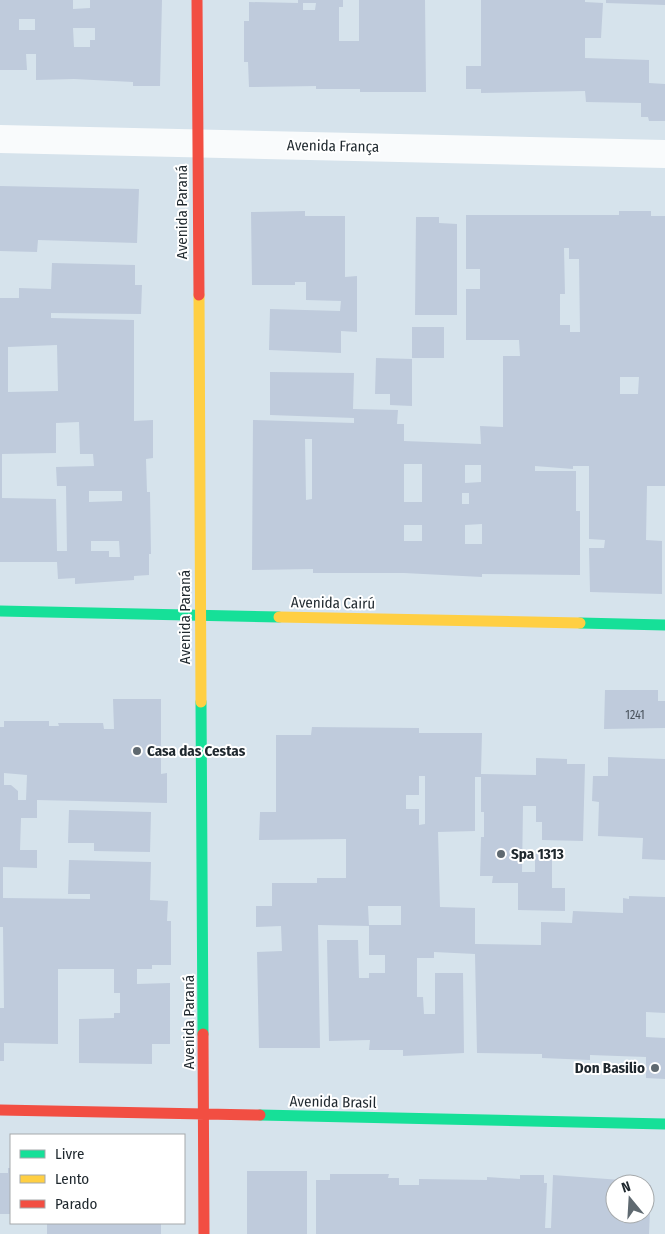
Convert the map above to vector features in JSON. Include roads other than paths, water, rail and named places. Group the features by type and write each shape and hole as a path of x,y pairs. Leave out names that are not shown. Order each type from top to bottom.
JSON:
{"main road":[{"name":"Avenida Paraná","path":"196,0 204,1234"},
{"name":"Avenida Cairú","path":"0,611 665,625"},
{"name":"Avenida Brasil","path":"0,1110 665,1124"}],"street":[{"name":"Avenida França","path":"0,139 665,154"}],"place":[{"name":"Casa das Cestas","path":"137,751"},
{"name":"Spa 1313","path":"501,854"},
{"name":"Don Basilio","path":"655,1068"}]}
